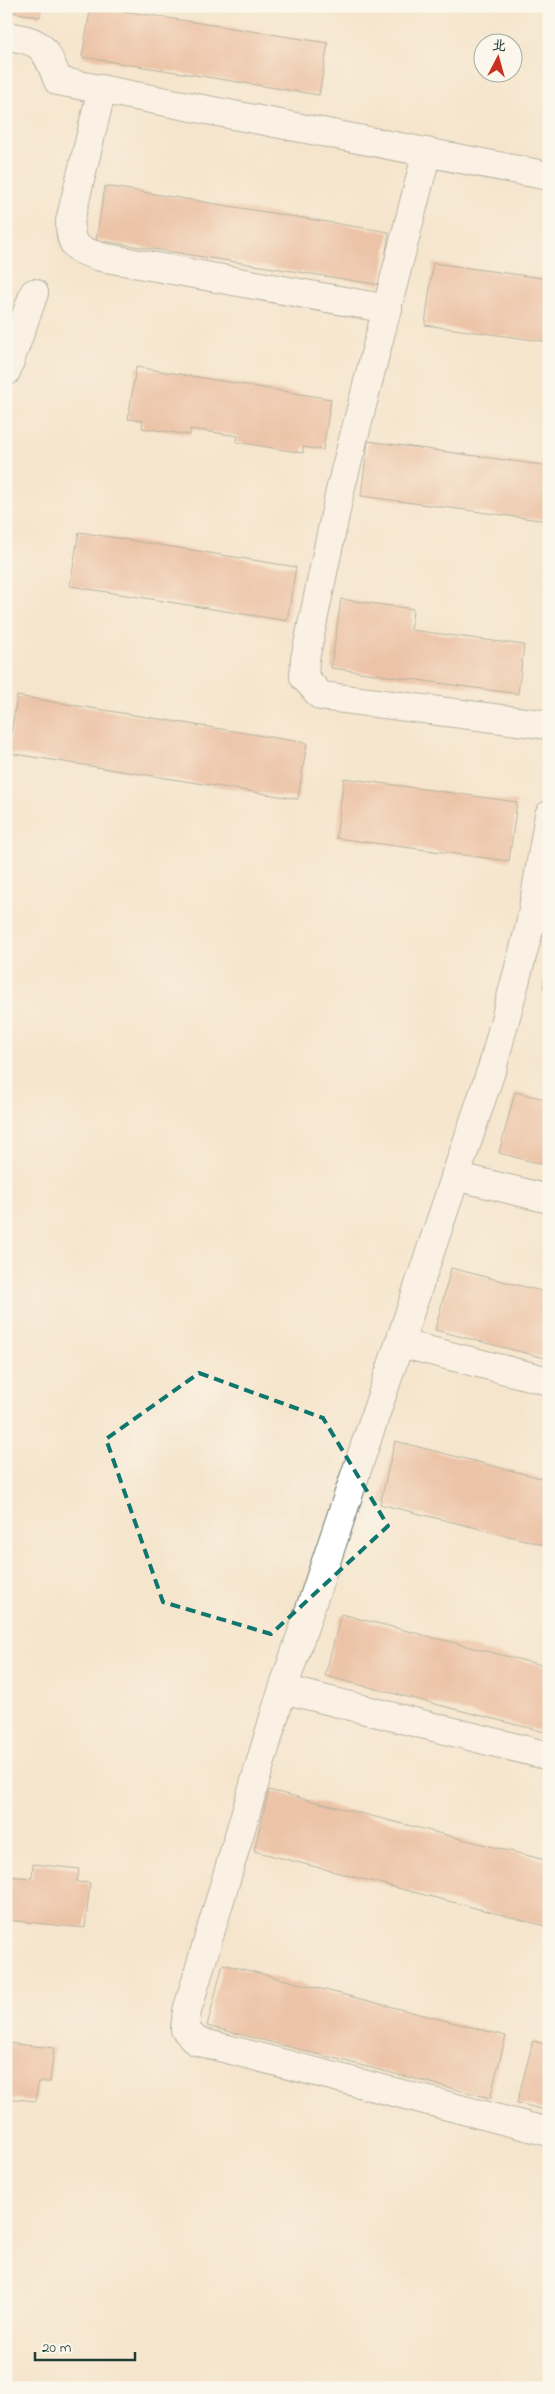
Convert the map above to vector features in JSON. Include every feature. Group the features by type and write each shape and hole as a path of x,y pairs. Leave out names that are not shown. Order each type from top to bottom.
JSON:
{"lane":[{"path":"6,36 37,43 48,56 58,81 549,176"},
{"path":"102,89 70,221 70,238 80,250 101,257 388,310"},
{"path":"428,152 340,491 305,660 304,677 321,696 549,725"},
{"path":"6,372 34,293"},
{"path":"549,815 543,880 493,1066 282,1689 187,2011 185,2029 196,2041 549,2132"},
{"path":"455,1176 549,1199"},
{"path":"399,1343 549,1381"},
{"path":"282,1689 549,1756"}],"highlighted area":[{"path":"199,1373 323,1418 388,1526 271,1634 163,1602 106,1439"}],"building":[{"path":"6,6 42,6 40,17 6,11"},
{"path":"91,6 328,43 319,95 82,57"},
{"path":"105,186 389,232 381,285 96,240"},
{"path":"433,263 549,279 549,342 425,325"},
{"path":"136,367 331,399 323,450 303,447 303,453 237,442 238,436 190,429 190,435 142,428 143,421 128,419"},
{"path":"368,441 549,466 547,521 361,496"},
{"path":"79,532 296,567 287,621 70,586"},
{"path":"341,599 413,609 411,630 524,645 518,694 331,668"},
{"path":"17,696 307,743 298,799 8,753"},
{"path":"344,778 517,802 509,861 336,838"},
{"path":"549,968 549,990 543,988"},
{"path":"515,1092 549,1100 549,1166 499,1153"},
{"path":"451,1268 549,1293 549,1359 435,1330"},
{"path":"395,1441 549,1480 549,1546 380,1504"},
{"path":"341,1614 549,1667 549,1733 325,1676"},
{"path":"269,1790 549,1861 549,1927 254,1851"},
{"path":"33,1864 79,1869 77,1882 90,1883 85,1928 6,1920 6,1876 32,1878"},
{"path":"223,1964 506,2036 490,2098 207,2026"},
{"path":"533,2041 549,2045 549,2111 517,2103"},
{"path":"6,2043 54,2048 50,2082 38,2082 36,2101 6,2098"}]}
